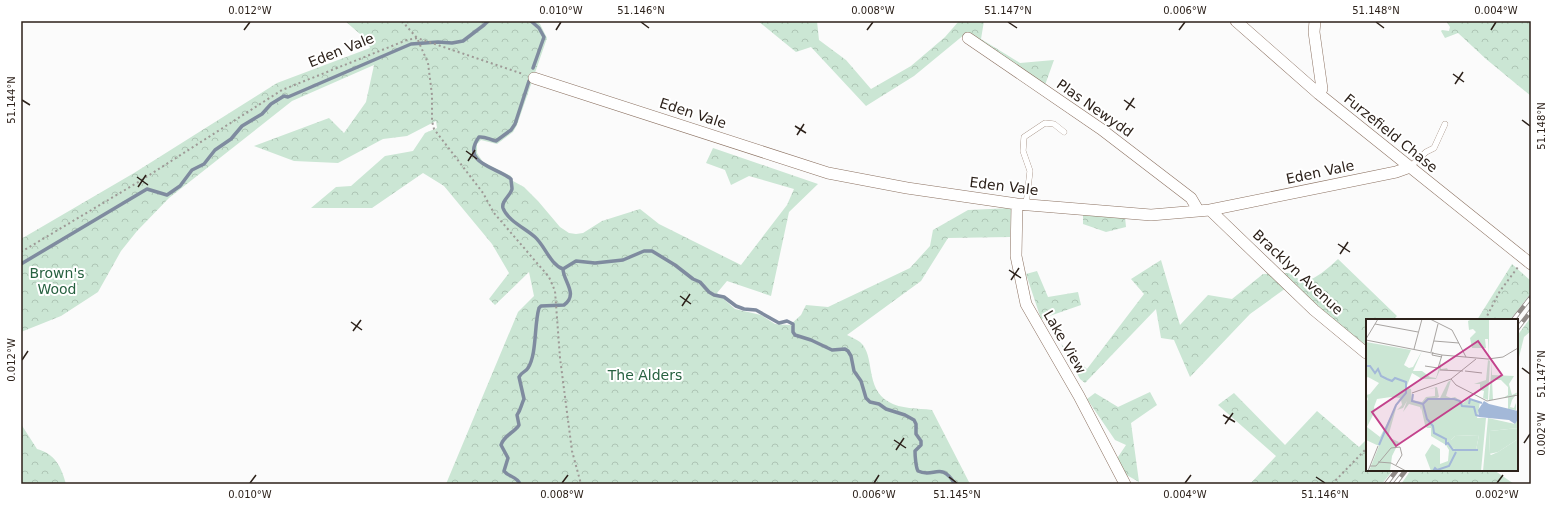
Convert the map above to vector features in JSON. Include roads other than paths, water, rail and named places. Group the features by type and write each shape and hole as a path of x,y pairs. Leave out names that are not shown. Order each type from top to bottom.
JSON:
{"street":[{"name":"Furzefield Chase","path":"1236,21 1319,94 1528,262"},
{"path":"1315,21 1314,32 1322,89 1319,94"},
{"name":"Plas Newydd","path":"968,38 1101,129 1192,198 1198,210"},
{"name":"Eden Vale","path":"534,78 828,173 907,188 1021,205 1151,215 1210,210 1396,172 1410,167"},
{"name":"Lake View","path":"1021,205 1016,256 1026,304 1079,396 1125,484"},
{"name":"Bracklyn Avenue","path":"1210,210 1314,310 1366,353"}],"lane":[{"path":"1021,205 1030,171 1024,151 1024,137 1044,123 1054,124 1064,132"},
{"path":"1410,167 1426,152 1434,148 1445,124"}],"waterway":[{"path":"21,264 147,189 167,195 180,186 192,170 204,164 215,150 231,139 242,126 262,114 271,104 284,96 288,97 411,44 438,42 452,43 463,41 488,21"},
{"path":"531,21 539,28 544,37 533,68"},
{"path":"529,81 515,124 511,130 496,141 479,137 474,146 474,153 477,159 482,163 511,179 512,189 503,203 505,212 535,237 551,259 558,267 563,269"},
{"path":"563,269 576,261 595,263 623,260 644,251 652,251 675,265 693,279 700,282 709,292 714,295 724,297 736,306 744,309 756,310 779,323 787,321 793,324 793,332 795,335 811,340 832,350 845,349 851,356 854,371 861,381 866,398 870,402 879,404 886,409 905,415 914,420 916,424 916,434 921,441 921,445 915,451 918,471 924,473 941,471 950,477 955,484"},
{"path":"520,484 517,479 504,471 508,458 501,445 504,439 519,425 517,415 524,399 519,377 527,369 531,362 539,308 541,306 564,305 570,296 569,287 563,269"}],"railway":[{"path":"1514,319 1531,297"},
{"path":"1518,328 1531,311"},
{"path":"1386,484 1396,471"},
{"path":"1395,484 1405,471"}],"park label":[{"name":"Brown's Wood","path":"57,282"},
{"name":"The Alders","path":"645,375"}]}
